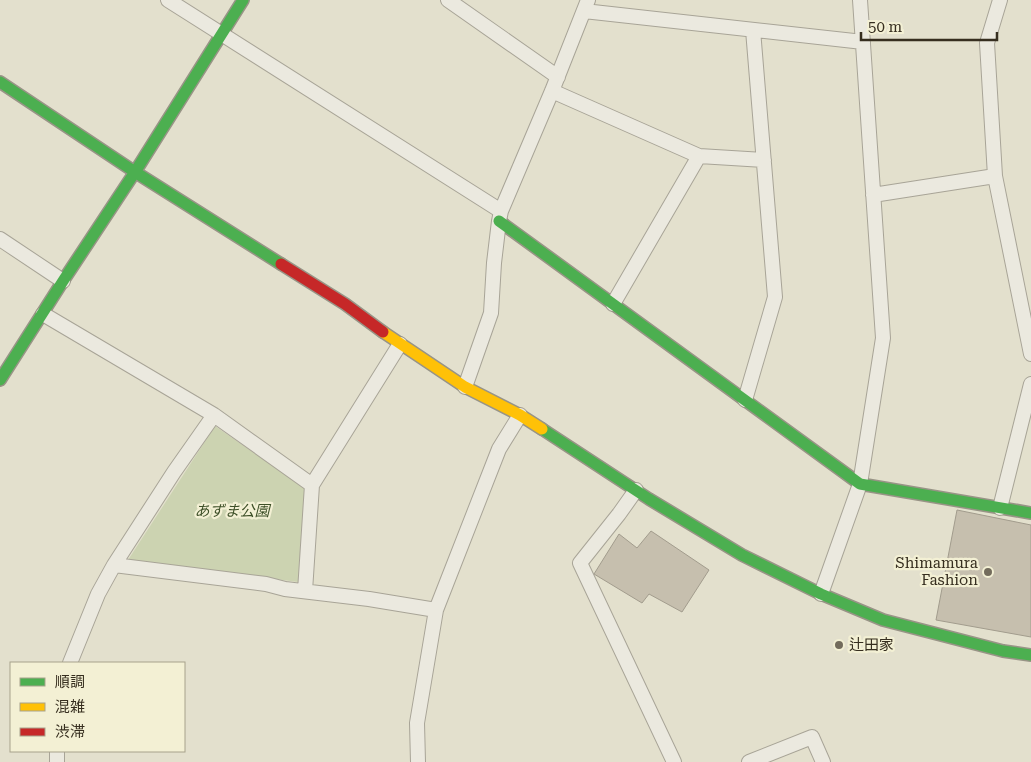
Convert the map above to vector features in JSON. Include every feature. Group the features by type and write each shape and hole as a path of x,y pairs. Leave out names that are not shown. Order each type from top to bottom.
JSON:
{"street":[{"path":"168,0 500,216 613,304 860,484 1031,513"},
{"path":"0,380 135,172 243,0"},
{"path":"448,0 558,77"},
{"path":"821,594 860,484 883,338 860,0"},
{"path":"1000,0 987,43 995,176 1031,354"},
{"path":"465,387 492,313 494,263 500,216 586,6 753,30 863,42"},
{"path":"745,400 775,297 753,30"},
{"path":"0,82 135,172 345,304 400,344 465,387 520,415 636,490 742,555 821,594 883,620 1003,651 1031,655"},
{"path":"552,91 699,156 764,160"},
{"path":"613,304 699,156"},
{"path":"873,196 995,176"},
{"path":"0,239 63,281"},
{"path":"43,314 214,415 312,485"},
{"path":"305,591 312,485 400,344"},
{"path":"1000,508 1031,384"},
{"path":"70,662 98,594 114,565 174,472 214,415"},
{"path":"418,762 417,723 436,610 499,449 520,415"},
{"path":"636,490 580,563 674,762"},
{"path":"114,565 266,584 285,589 368,598 436,610"},
{"path":"749,762 812,737 823,762"}],"green space":[{"name":"あずま公園","path":"215,426 305,488 298,582 128,560"}],"building":[{"name":"Shimamura Fashion","path":"957,510 1031,525 1031,637 936,620"},
{"path":"651,531 709,570 682,612 649,594 642,603 594,574 619,534 637,548"}],"traffic: fast":[{"path":"0,380 135,172 243,0"},
{"path":"0,82 135,172 281,264"},
{"path":"499,221 860,484 1031,513"},
{"path":"542,429 649,499 742,555 821,594 883,620 1003,651 1031,655"}],"traffic: slow":[{"path":"383,332 465,387 520,415 542,429"}],"traffic: jam":[{"path":"281,264 345,304 383,332"}],"place":[{"name":"Shimamura Fashion","path":"988,572"},
{"name":"辻田家","path":"839,645"}]}
